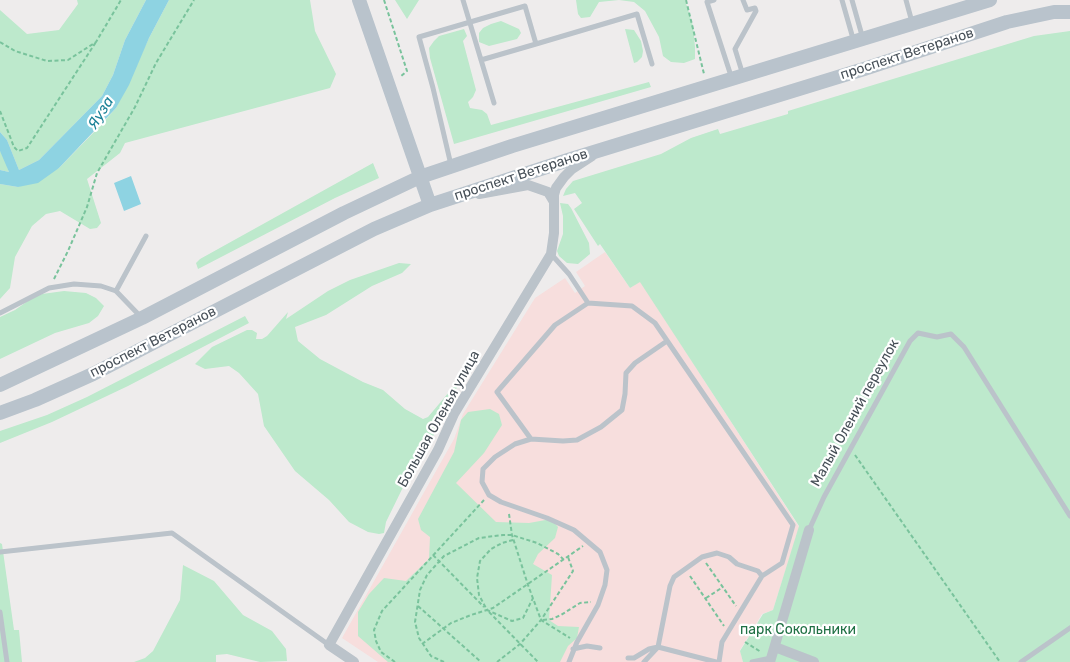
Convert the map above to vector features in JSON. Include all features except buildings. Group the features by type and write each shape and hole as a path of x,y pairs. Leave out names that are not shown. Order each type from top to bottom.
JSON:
{"main road":[{"path":"359,0 420,177 434,203"},
{"name":"проспект Ветеранов","path":"0,384 142,318 344,213 420,177 990,0"},
{"name":"проспект Ветеранов","path":"0,413 35,400 93,374 374,229 434,203 864,69 1007,22 1054,12 1070,12"}],"street":[{"name":"Большая Оленья улица","path":"329,645 438,450 454,414 551,254 556,188 572,169 601,150"},
{"path":"434,203 528,185 548,192 555,203"},
{"name":"Малый Олений переулок","path":"770,660 809,530"},
{"path":"329,645 354,662"},
{"path":"775,647 814,662"}],"lane":[{"path":"464,0 494,103"},
{"path":"714,0 708,2 738,77"},
{"path":"738,77 734,49 756,11 755,8 747,10 743,0"},
{"path":"842,0 859,41"},
{"path":"852,0 859,41"},
{"path":"906,0 913,25"},
{"path":"451,166 419,37 524,3 536,44"},
{"path":"481,60 637,14 652,64"},
{"path":"116,291 146,236"},
{"path":"551,254 569,274 588,304"},
{"path":"0,313 49,288 74,284 101,286 116,291 142,318"},
{"path":"531,439 497,392 555,325 588,304 632,306 655,323 793,525 782,563 762,576 722,642 718,662 658,648 649,649 634,658 628,658"},
{"name":"Малый Олений переулок","path":"809,530 824,497 850,449 910,341 918,333 937,337 951,334 964,346 1070,516"},
{"path":"569,662 577,642 598,605 605,585 607,570 600,552 574,530 508,504 489,494 482,482 483,469 515,444 531,439 577,440 601,427 622,410 626,374 635,363 667,341"},
{"path":"0,552 172,533 329,645"},
{"path":"644,662 658,648 670,586 674,577 684,569 702,557 718,553 729,557 737,564 758,571 762,576"},
{"path":"0,612 2,638 7,662"},
{"path":"1021,662 1070,628"},
{"path":"574,649 587,646 600,648"},
{"path":"752,662 770,660"}],"path":[{"path":"0,111 14,147 18,151 27,148 121,0"},
{"path":"49,288 83,216 97,173 135,107 156,63 194,0"},
{"path":"384,0 407,71 400,77"},
{"path":"686,0 704,76"},
{"path":"0,42 15,51 47,61 68,60 96,42"},
{"path":"850,449 1000,662"},
{"path":"395,662 381,652 376,641 374,630 382,611 489,494"},
{"path":"508,504 512,535 541,620 577,642"},
{"path":"444,662 430,656 419,638 415,622 420,590 427,575 444,556 479,538 512,535 537,543 558,554 564,560"},
{"path":"514,540 502,543 491,549 480,561 477,578 479,595 487,610 512,621 523,618 533,598"},
{"path":"422,644 451,623 493,608 590,542"},
{"path":"433,555 538,662"},
{"path":"497,662 520,644 541,620 573,571 568,557"},
{"path":"702,557 740,612"},
{"path":"684,569 728,632"},
{"path":"705,599 722,587"},
{"path":"541,620 552,619 580,603 590,601 598,605"},
{"path":"418,606 481,662"}],"shaded area":[{"path":"605,252 630,288 640,281 799,527 773,610 762,614 740,650 743,662 378,662 342,638 454,439 463,414 535,298 565,278 575,293 585,286 576,272"}],"green space":[{"path":"77,0 146,0 125,40 113,75 102,96 39,160 19,170 7,140 0,132 0,10 27,34 59,30 78,4"},
{"path":"169,0 310,0 315,31 336,74 330,88 125,143 120,153 87,179 101,223 97,228 90,229 60,211 46,214 32,226 15,257 10,288 0,299 0,184 18,187 59,168 97,129 116,108"},
{"path":"395,0 419,0 407,19"},
{"path":"576,0 619,0 599,2 590,17 581,18 578,14"},
{"path":"619,0 685,0 693,26 695,59 684,63 671,62 663,56 659,37 645,11 634,2"},
{"path":"501,21 519,29 521,33 517,39 489,46 479,42 479,33 483,28"},
{"path":"464,29 467,36 463,41 476,90 468,102 470,108 482,110 487,114 491,125 649,82 651,87 454,144 430,58 429,48 439,36"},
{"path":"625,29 634,30 641,41 642,57 634,63"},
{"name":"парк Сокольники","path":"1070,31 1070,662 743,662 740,651 763,614 773,610 799,526 640,282 630,288 600,244 598,246 574,209 582,203 575,193 563,196 566,189 573,181 661,154 691,138 718,129 720,134 788,114 788,111 1034,36"},
{"path":"0,151 3,154 9,172 0,170"},
{"path":"373,163 379,178 335,198 198,269 196,263 200,259"},
{"path":"560,203 568,204 571,208 589,243 590,254 578,264 567,263 559,256 557,251 563,234 563,216"},
{"path":"399,263 411,264 402,273 372,286 326,315 295,327 298,341 320,359 363,382 383,390 405,409 423,419 428,417 460,379 447,413 407,479 386,522 384,533 379,534 368,532 349,522 329,500 295,471 264,426 258,394 239,373 229,366 205,369 195,364 212,347 247,330 257,333 256,339 262,339 267,336 288,312 286,319 328,291 350,280"},
{"path":"64,291 86,293 96,298 104,306 98,316 89,323 55,333 0,359 0,317 15,310 32,298 42,294"},
{"path":"245,316 249,323 128,386 52,422 0,443 0,431 47,415 87,397"},
{"path":"490,409 499,414 502,425 484,453 456,483 496,522 529,523 551,519 558,527 555,538 538,554 533,564 552,575 549,620 558,626 579,627 577,638 568,646 560,662 388,662 358,636 358,612 369,594 384,578 406,581 429,559 430,537 421,530 418,519 454,452 461,420 468,412"},
{"path":"0,543 2,544 14,630 19,630 22,662 0,662"},
{"path":"183,565 214,581 243,615 272,631 286,649 287,661 260,662 227,654 216,655 216,662 134,662 145,658 153,651 180,600"}],"water":[{"name":"Яуза","path":"146,0 169,0 149,38 129,85 116,108 59,168 38,183 18,187 0,184 0,170 9,172 0,151 0,132 7,140 19,170 39,160 102,96 113,75 125,40"},
{"path":"131,176 141,204 124,211 114,183"}]}
